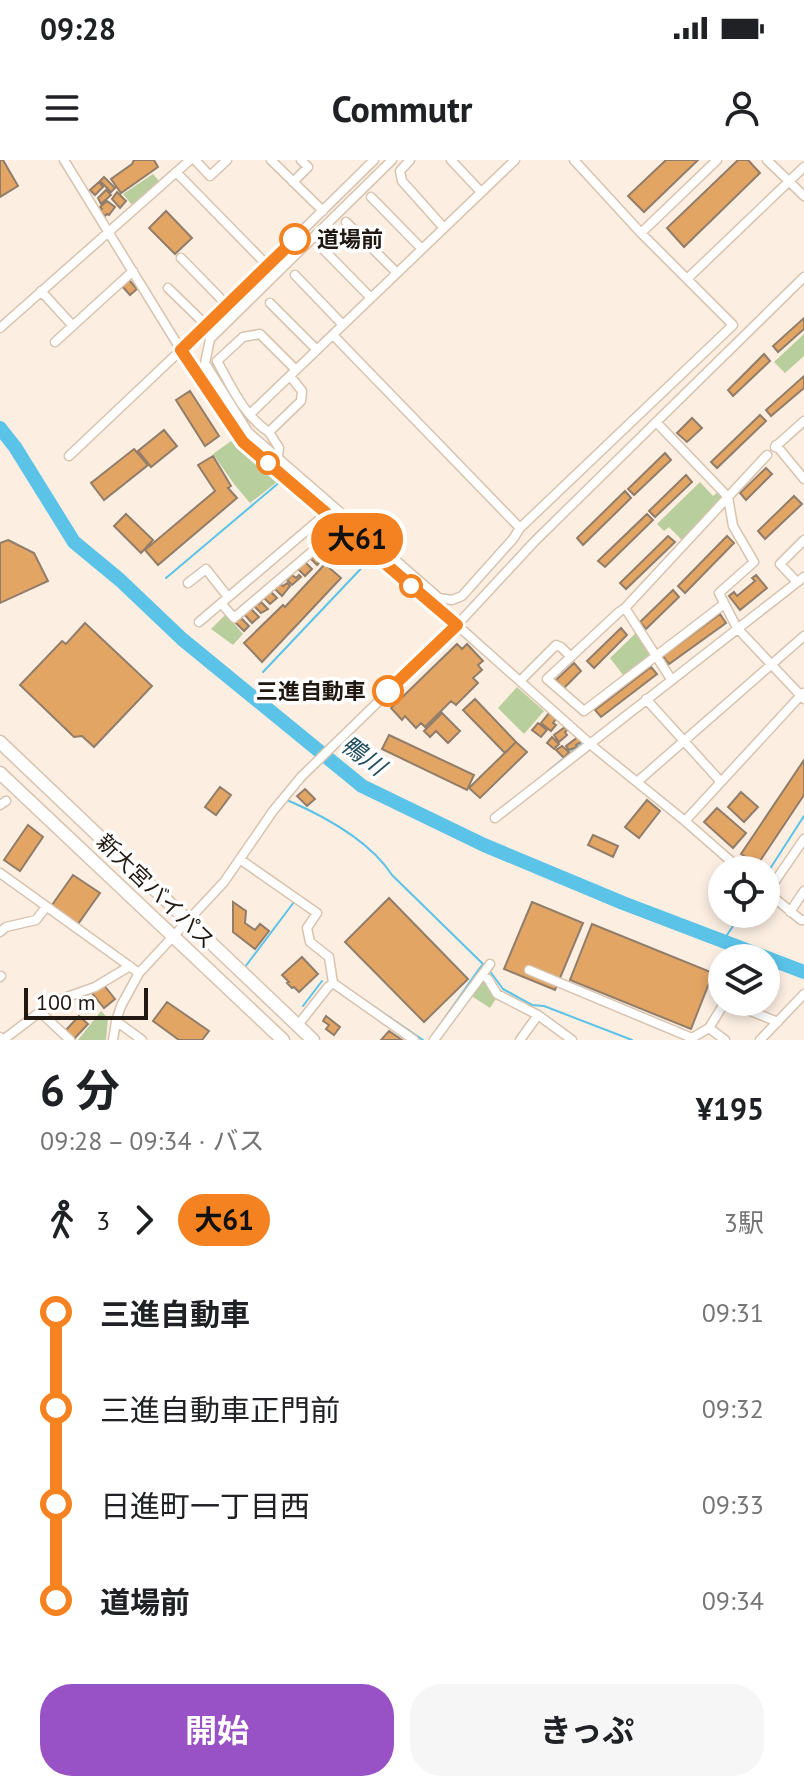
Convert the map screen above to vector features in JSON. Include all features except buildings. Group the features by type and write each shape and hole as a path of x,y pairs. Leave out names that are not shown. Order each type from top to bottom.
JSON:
{"highway":[{"name":"新大宮バイパス","path":"0,742 313,1040"},
{"name":"新大宮バイパス","path":"0,773 283,1040"}],"street":[{"path":"64,160 239,438 725,856"},
{"path":"0,328 192,160 210,176 227,160"},
{"path":"293,182 308,167 301,160"},
{"path":"69,456 228,306 374,160"},
{"path":"392,160 210,339 205,363 248,432 439,598 452,600 462,596 520,528 733,325 641,233 574,160"},
{"path":"410,160 400,171 402,181 444,228"},
{"path":"451,160 481,192"},
{"path":"250,414 515,160"},
{"path":"641,233 717,160"},
{"path":"767,160 804,196"},
{"path":"275,161 323,211"},
{"path":"687,279 804,167"},
{"path":"176,172 268,266"},
{"path":"371,197 422,249"},
{"path":"346,222 397,273"},
{"path":"320,246 371,298"},
{"path":"181,258 228,306"},
{"path":"55,342 133,271"},
{"path":"295,275 343,325"},
{"path":"113,1040 116,1021 127,992 139,973 224,882 273,811 301,777 457,625 535,541 804,277"},
{"path":"168,288 207,326"},
{"path":"41,291 73,326"},
{"path":"270,303 317,350"},
{"path":"269,432 301,401 302,391 293,373 260,334 243,337 217,361 242,405 269,432 279,448 278,456"},
{"path":"333,335 520,528"},
{"path":"656,422 728,497 733,526 754,562 719,593 737,628 803,696 685,821"},
{"path":"724,604 584,711 547,679 625,608 772,450 801,424 804,435"},
{"path":"772,450 804,479"},
{"path":"199,622 327,513"},
{"path":"188,583 206,569 234,618 342,526"},
{"path":"495,818 800,579 780,564 804,540"},
{"path":"625,608 671,679"},
{"path":"637,782 804,636"},
{"path":"520,681 556,645 571,657"},
{"path":"646,699 721,782"},
{"path":"780,873 804,839"},
{"path":"241,860 317,913 307,928 310,942 329,957 333,983 414,1040"},
{"path":"0,873 139,973"},
{"path":"790,912 804,891"},
{"path":"780,903 804,920"},
{"path":"1,930 36,920 46,907"},
{"path":"434,1040 490,964"},
{"path":"0,1037 3,1040 53,1002 95,987 130,966"},
{"path":"529,970 692,1038 709,1028 717,1016"},
{"path":"482,975 497,994 538,1015 572,1040"},
{"path":"298,1025 333,983"},
{"path":"760,1040 804,994"},
{"path":"40,1012 70,1040"},
{"path":"520,1040 538,1015"},
{"path":"762,1016 778,1022"},
{"path":"116,1021 142,1040"},
{"path":"709,1028 725,1040"}],"green space":[{"path":"153,174 159,181 132,205 123,194"},
{"path":"804,334 804,356 785,373 774,362"},
{"path":"231,441 277,482 250,503 213,454"},
{"path":"700,482 713,496 718,492 724,499 684,542 669,527 664,531 657,524"},
{"path":"226,614 243,634 233,645 211,629"},
{"path":"638,631 652,653 623,675 610,658"},
{"path":"517,687 544,711 524,734 498,708"},
{"path":"482,977 497,997 490,1008 470,995"},
{"path":"101,1011 108,1018 106,1040 78,1040"}],"waterway":[{"name":"鴨川","path":"0,428 74,542 120,580 182,639 362,786 484,845 623,903 804,972"},
{"path":"166,578 281,481"},
{"path":"263,672 371,558"},
{"path":"547,772 582,743"},
{"path":"287,800 331,822 372,851 392,875 483,964"},
{"path":"778,856 804,816"},
{"path":"245,967 294,902"},
{"path":"723,941 732,928"},
{"path":"437,1029 479,969 483,964 485,966"},
{"path":"489,970 503,989 532,1005 544,1006 632,1040"},
{"path":"303,1006 322,981"},
{"path":"341,984 423,1040"}],"bus line":[{"name":"大61","path":"295,239 181,350 243,442 457,625 388,691"}],"place":[{"name":"道場前","path":"295,239"},
{"name":"三進自動車","path":"388,691"}]}
